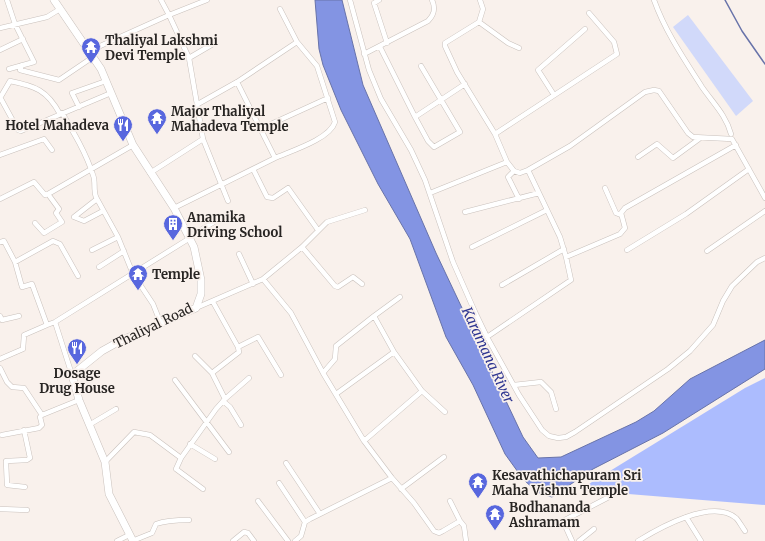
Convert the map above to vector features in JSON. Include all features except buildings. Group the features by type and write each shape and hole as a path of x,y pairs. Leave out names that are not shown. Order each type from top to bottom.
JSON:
{"street":[{"path":"7,0 15,24 34,62 9,69"},
{"name":"Thaliyal Road","path":"54,0 101,69 133,145 174,208 194,247 201,280 201,294 196,308 108,348 72,375"},
{"path":"162,0 189,58 203,139 228,201"},
{"path":"22,65 20,70 59,80 91,54 169,15 208,0"},
{"path":"350,0 364,54 381,99 411,150 430,193 454,262 475,312 514,385 542,430 548,436 558,438 566,437 668,370 690,351 713,325 723,301 732,286 757,262 765,258"},
{"path":"379,0 374,3 387,43"},
{"path":"364,54 428,21 433,16 435,6 432,0"},
{"path":"480,0 483,9 479,22 446,43 445,46 465,84 495,134 507,162 514,171 520,173 528,170 570,146 645,92 654,90 659,91 688,133 693,137 732,139 765,198"},
{"path":"654,0 664,24 704,88 726,117 732,134"},
{"path":"0,28 47,17 60,9"},
{"path":"174,208 275,158 313,142 334,127 335,119 317,66 297,42 280,9"},
{"path":"495,134 617,54 614,42 589,13"},
{"path":"479,22 508,43 518,48"},
{"path":"554,95 538,70 585,28"},
{"path":"0,50 22,39"},
{"path":"198,104 237,82 297,42"},
{"path":"189,58 213,44"},
{"path":"380,47 415,117 428,141 434,147 458,135 460,132 421,66"},
{"path":"79,107 72,93 106,80"},
{"path":"111,93 79,107 61,114 21,131 18,130 0,98 10,81 32,85 54,103 61,114 78,140 94,177 94,191 97,199 118,237 133,274 153,304 161,324"},
{"path":"237,82 275,158"},
{"path":"415,117 465,84"},
{"path":"260,129 328,98"},
{"path":"0,110 5,107"},
{"path":"638,157 657,144 674,158 689,148 699,138"},
{"path":"0,155 44,139 52,150"},
{"path":"150,173 203,139"},
{"path":"48,194 133,145"},
{"path":"566,257 620,234 625,228 621,215 625,208 736,145"},
{"path":"430,193 507,162"},
{"path":"253,169 266,197 273,198 288,188 318,230"},
{"path":"627,250 686,214 749,169"},
{"path":"487,337 571,280 564,249 528,170"},
{"path":"514,171 508,177 519,198"},
{"path":"0,199 34,182 45,195 48,194 59,209 56,213 62,222 44,233"},
{"path":"605,188 616,213 621,215"},
{"path":"465,212 539,193"},
{"path":"97,199 74,217 84,221 103,211"},
{"path":"196,308 213,302 263,279 302,247 327,222 365,210"},
{"path":"472,247 547,210"},
{"path":"707,251 765,211"},
{"path":"0,359 23,349 24,335 55,322 224,216"},
{"path":"35,223 50,242"},
{"path":"92,250 118,237"},
{"path":"0,242 4,241 14,262 22,287 32,284 47,325"},
{"path":"14,262 53,241 60,244 78,276"},
{"path":"302,247 335,286 338,287 353,277 362,284"},
{"path":"502,285 564,249"},
{"path":"99,267 124,252"},
{"path":"239,254 253,284"},
{"path":"263,279 291,313 323,373 364,441 434,531 439,533 460,521"},
{"path":"323,373 335,359 336,346 400,296"},
{"path":"212,373 237,355 240,350 213,302"},
{"path":"0,316 2,320 19,316"},
{"path":"374,316 394,352 422,391 445,412"},
{"path":"55,322 79,400 105,462 109,494 131,539"},
{"path":"238,347 258,337 281,375"},
{"path":"336,394 394,352"},
{"path":"195,356 212,373 224,400 241,425"},
{"path":"0,368 7,382 12,387 24,388 42,415 40,417 42,425 39,428 2,435"},
{"path":"203,489 176,469 190,444 224,400 249,378"},
{"path":"175,380 229,452"},
{"path":"514,385 541,382 551,392 556,409"},
{"path":"364,441 422,391"},
{"path":"42,415 79,400"},
{"path":"89,425 116,409"},
{"path":"24,430 30,458 27,460 6,461 7,485 25,487"},
{"path":"105,462 121,447 129,436 138,432 150,435 181,458"},
{"path":"190,444 215,459"},
{"path":"401,489 444,457"},
{"path":"286,463 320,514"},
{"path":"295,541 301,536 305,522 392,478"},
{"path":"279,483 305,522"},
{"path":"572,541 563,521 609,496"},
{"path":"258,501 288,541"},
{"path":"450,501 464,526 466,541"},
{"path":"0,509 27,510"},
{"path":"638,541 657,529 686,517 708,512 720,513 735,518 745,531"},
{"path":"686,517 701,541"},
{"path":"117,541 152,533 156,524 159,523 175,520 189,520"},
{"path":"579,541 594,529"},
{"path":"233,541 244,532 248,533 254,541"}],"shaded area":[{"path":"315,0 342,0 363,85 436,253 523,437 538,458 561,457 636,422 654,411 690,379 765,340 765,369 663,433 593,469 552,497 538,493 523,479 505,454 473,385 446,337 410,239 378,184 341,110 323,65 319,49"},
{"path":"688,15 753,101 736,116 673,27"},
{"path":"765,378 765,505 579,490 745,388"}],"waterway":[{"path":"725,0 742,31 765,64"}],"place":[{"name":"Thaliyal Lakshmi Devi Temple","path":"91,64"},
{"name":"Major Thaliyal Mahadeva Temple","path":"157,135"},
{"name":"Hotel Mahadeva","path":"123,142"},
{"name":"Anamika Driving School","path":"173,241"},
{"name":"Temple","path":"138,291"},
{"name":"Dosage Drug House","path":"77,365"},
{"name":"Kesavathichapuram Sri Maha Vishnu Temple","path":"478,499"},
{"name":"Bodhananda Ashramam","path":"495,531"}],"water label":[{"name":"Karamana River","path":"488,355"}]}
